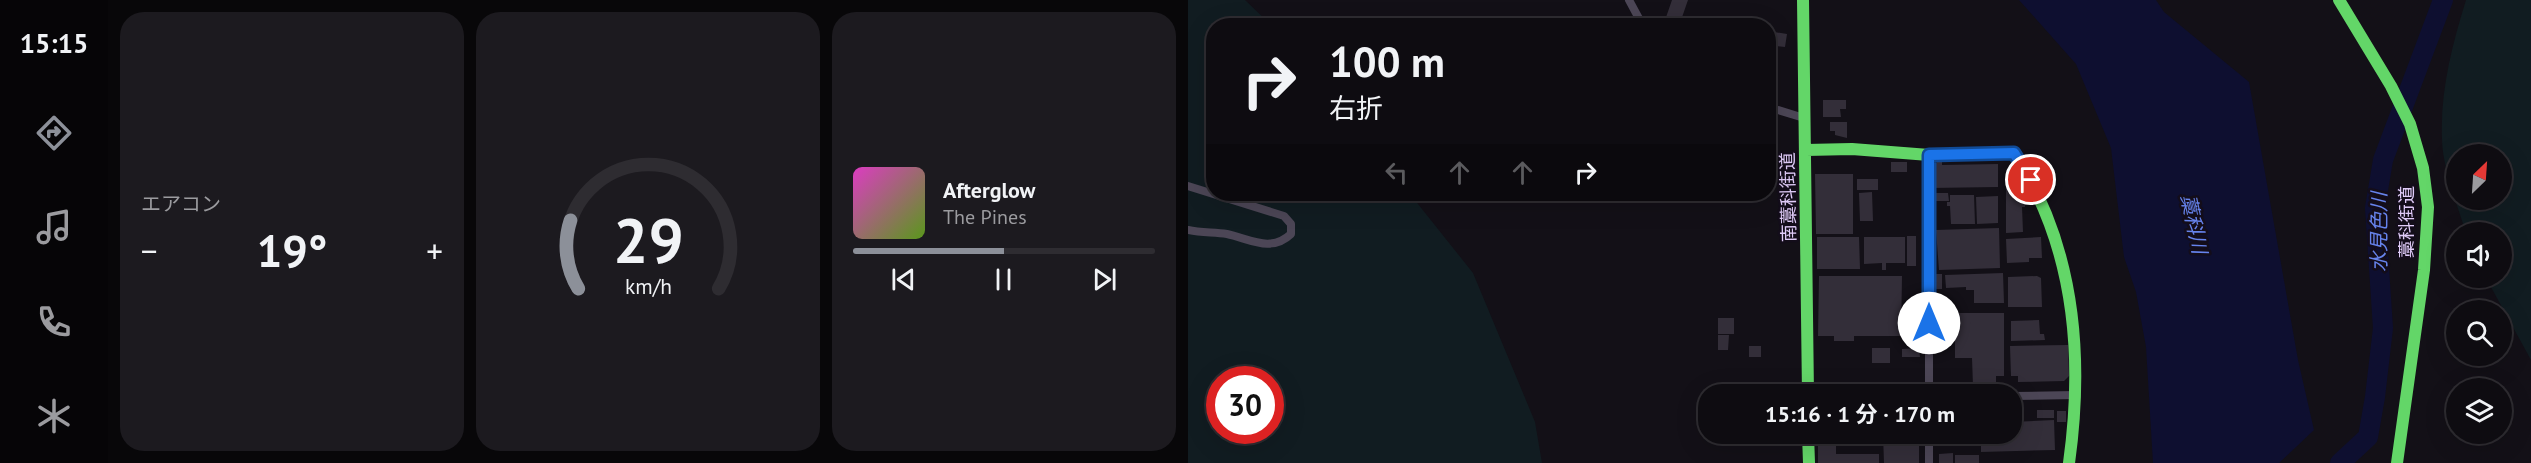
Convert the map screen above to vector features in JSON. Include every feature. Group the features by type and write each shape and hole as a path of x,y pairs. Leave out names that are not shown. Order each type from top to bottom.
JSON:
{"main road":[{"name":"南藁科街道","path":"1803,0 1808,384"},
{"name":"藁科街道","path":"2339,0 2405,114 2423,168 2428,207 2424,270 2397,463"},
{"path":"1806,150 1852,149 1929,155 2014,153 2043,205 2067,276 2071,304 2075,395 2075,420 2069,463"},
{"path":"1809,444 1809,463"}],"street":[{"path":"1629,0 1639,18"},
{"path":"1776,110 1804,118"},
{"path":"1929,155 1929,384"},
{"path":"1188,186 1206,192"},
{"path":"1188,230 1226,234 1266,245 1283,241 1291,234 1291,224 1284,216 1236,201"},
{"path":"2022,396 2075,395"},
{"path":"1929,444 1929,463"}],"shaded area":[{"path":"1188,0 1245,0 1264,18 1206,18 1206,201 1416,201 1473,273 1535,422 1542,463 1188,463"},
{"path":"2466,0 2531,0 2531,360 2512,325 2512,300 2498,300 2491,288 2512,288 2512,222 2463,222 2459,210 2512,210 2512,144 2446,144 2446,165 2442,121 2452,51"}],"water":[{"name":"藁科川","path":"2019,0 2156,0 2164,12 2249,82 2298,360 2314,430 2279,463 2153,463 2146,347 2136,292 2124,257 2111,148 2076,64"}],"building":[{"path":"1672,0 1688,0 1682,18 1666,18"},
{"path":"1776,32 1787,34 1785,47 1776,46"},
{"path":"1823,100 1846,100 1846,109 1840,109 1841,117 1823,117"},
{"path":"1830,122 1847,122 1847,138 1835,135 1835,131 1830,131"},
{"path":"1891,162 1907,162 1907,172 1891,172"},
{"path":"1937,162 1942,162 1942,165 1998,164 1998,187 1930,188 1930,171"},
{"path":"1815,174 1853,174 1853,234 1816,234"},
{"path":"1857,179 1878,179 1878,190 1857,190"},
{"path":"2021,186 2021,194 2026,194 2025,207 2022,207 2023,232 2006,233 2006,187"},
{"path":"1872,192 1873,221 1860,221 1859,193"},
{"path":"1931,193 1948,193 1949,201 1931,201"},
{"path":"1950,195 1974,195 1975,224 1951,224 1950,206 1947,206 1947,202 1950,202"},
{"path":"1998,196 1998,223 1977,224 1976,197"},
{"path":"1999,228 2000,268 1939,270 1936,230"},
{"path":"1907,236 1916,236 1916,266 1907,266"},
{"path":"1817,237 1859,237 1860,269 1817,269"},
{"path":"1864,237 1905,237 1905,263 1886,263 1886,270 1882,270 1882,263 1864,264"},
{"path":"2041,237 2042,258 2029,258 2029,262 2007,263 2006,239"},
{"path":"2003,273 2004,303 1974,303 1974,290 1966,290 1966,287 1946,288 1945,275"},
{"path":"1933,274 1942,274 1942,289 1934,289"},
{"path":"1819,276 1902,276 1901,336 1854,336 1854,341 1834,341 1834,336 1818,336"},
{"path":"2037,276 2041,278 2042,307 2008,307 2008,277"},
{"path":"1939,313 2004,313 2004,376 1996,376 1996,384 1973,384 1972,358 1955,358 1955,330 1939,330"},
{"path":"1718,318 1734,318 1734,334 1718,334"},
{"path":"2039,320 2040,334 2044,334 2045,340 2011,341 2011,321"},
{"path":"1718,335 1729,335 1728,350 1718,350"},
{"path":"2068,345 2069,376 2064,381 2018,382 2018,376 2011,376 2010,346"},
{"path":"1749,346 1761,346 1761,357 1749,357"},
{"path":"1872,348 1890,348 1890,363 1872,363"},
{"path":"1919,348 1920,357 1902,357 1902,349"},
{"path":"2037,410 2054,410 2054,418 2037,418"},
{"path":"2057,411 2066,411 2066,422 2057,422"},
{"path":"2054,420 2055,450 1981,452 1981,444 2022,444 2022,422"},
{"path":"1818,444 1836,444 1836,454 1879,454 1879,463 1818,463"},
{"path":"1883,444 1919,444 1919,463 1884,463"},
{"path":"1953,453 1953,463 1939,463 1939,454"},
{"path":"1955,455 1979,455 1979,463 1955,463"}],"waterway":[{"name":"水見色川","path":"2340,463 2368,437 2375,397 2383,328 2375,208 2383,160 2443,0"}],"traffic: fast":[{"path":"1803,0 1808,384"},
{"path":"2339,0 2391,86 2410,124 2423,168 2428,207 2424,270 2397,463"},
{"path":"1806,150 1852,149 1929,155 2014,153 2050,225 2062,263 2070,302 2075,382 2069,463"},
{"path":"1808,444 1809,463"}],"route":[{"path":"1929,323 1929,155 2014,153 2031,180"}]}
